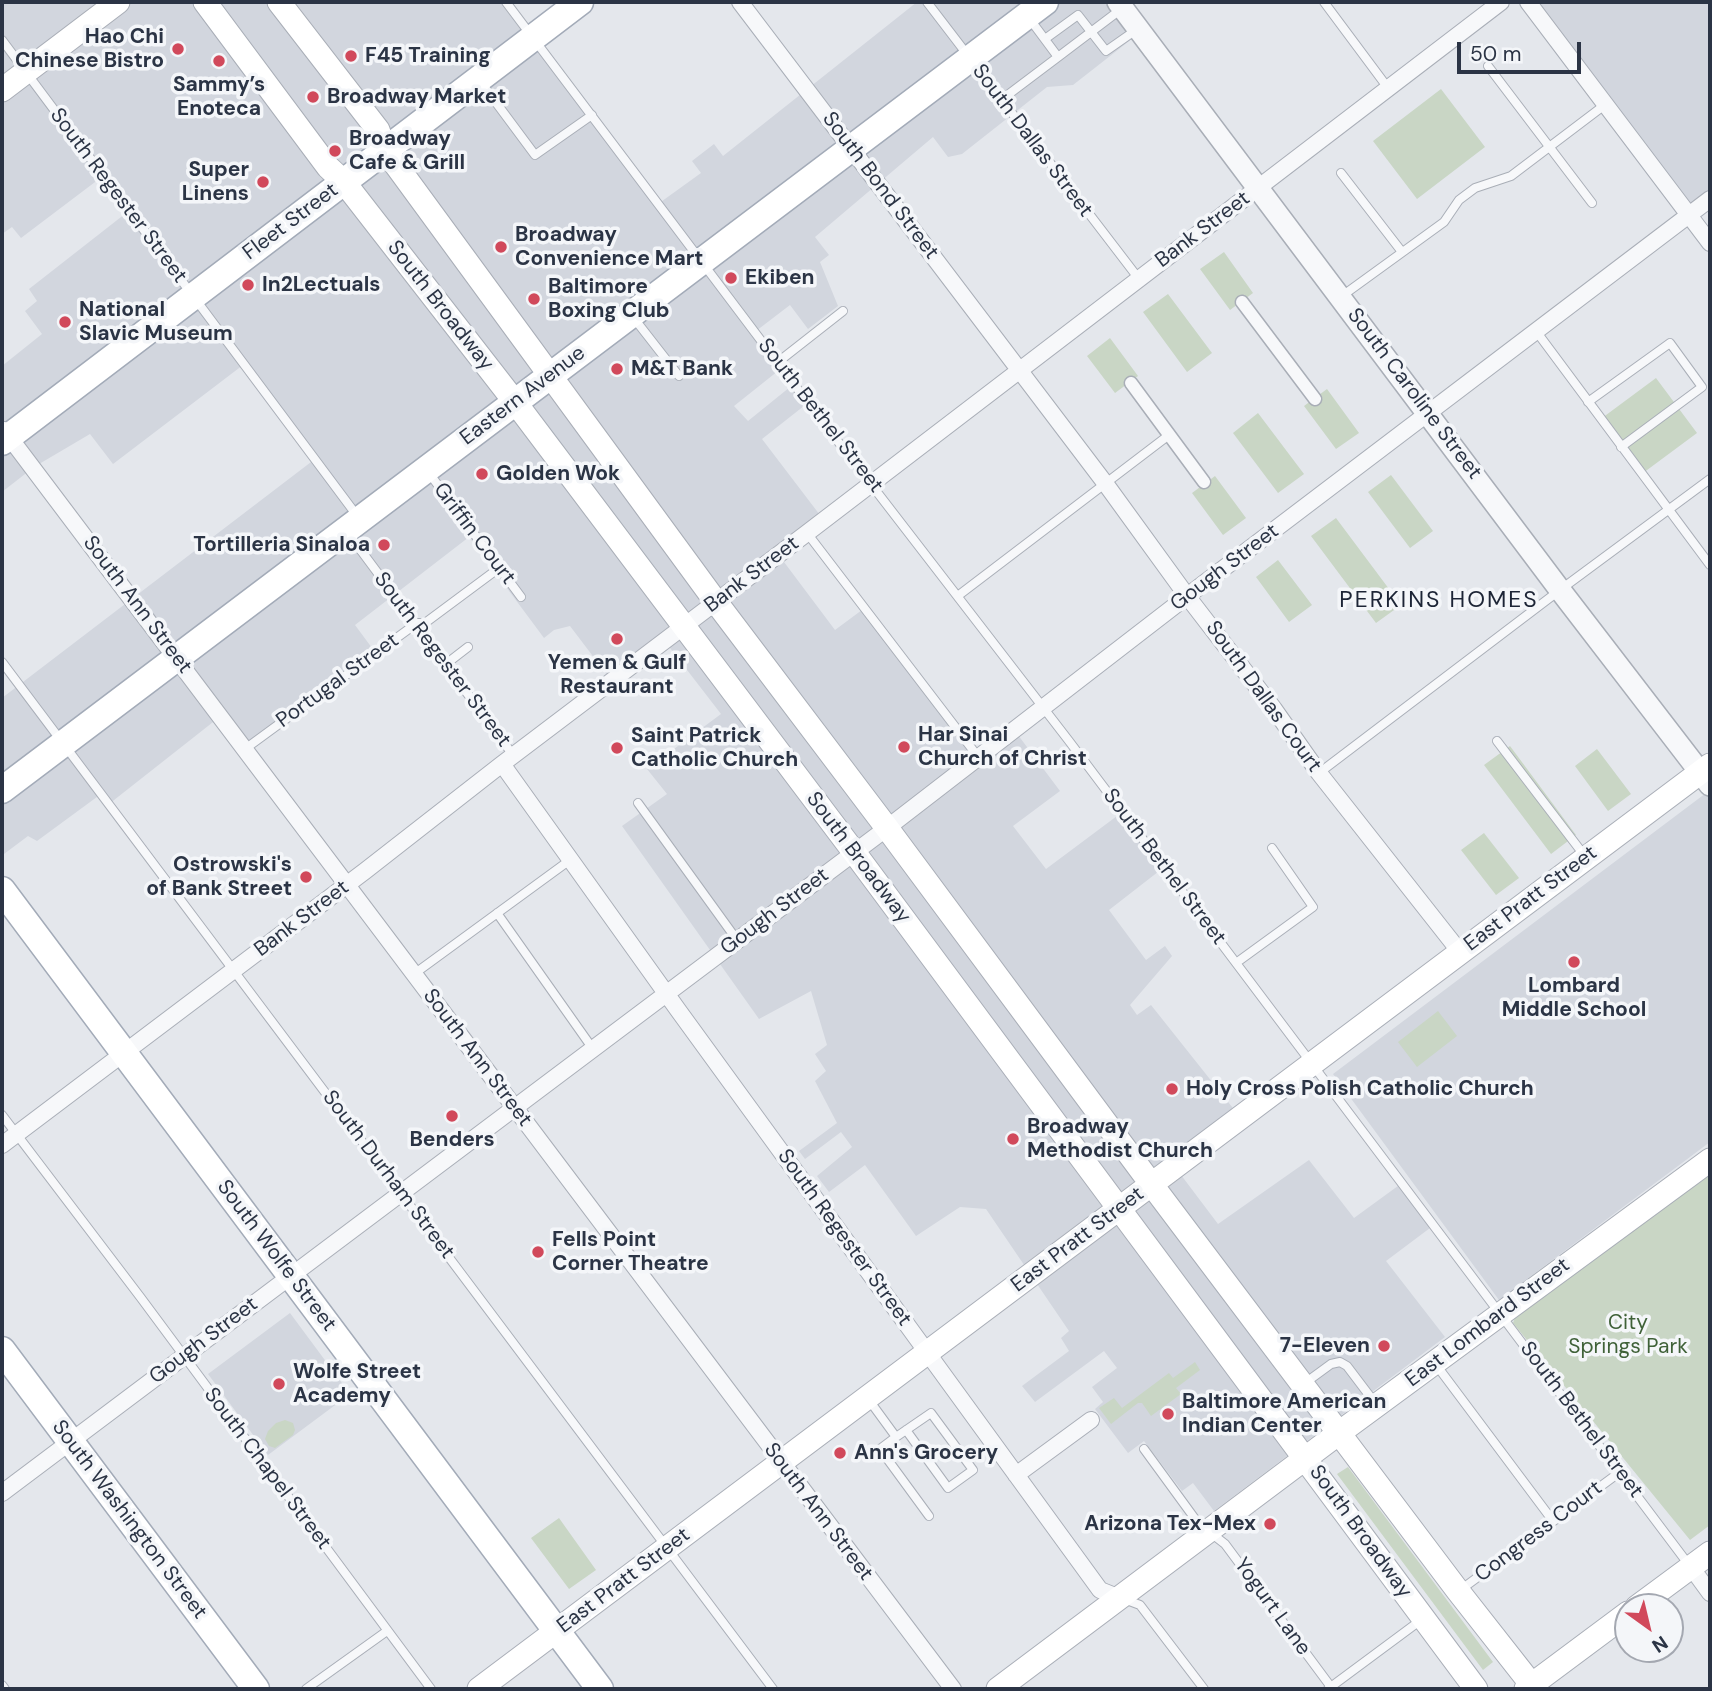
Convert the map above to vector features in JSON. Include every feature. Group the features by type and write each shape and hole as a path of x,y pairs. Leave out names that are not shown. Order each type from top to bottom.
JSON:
{"main road":[{"path":"2,90 118,2"},
{"name":"South Broadway","path":"205,2 328,167 344,182 515,402 684,626 1476,1689"},
{"name":"South Broadway","path":"279,2 378,131 385,150 716,602 1531,1688"},
{"name":"Fleet Street","path":"4,435 194,296 580,2"},
{"name":"Eastern Avenue","path":"2,790 1036,9"},
{"name":"East Pratt Street","path":"479,1689 1586,858 1707,774"},
{"name":"South Wolfe Street","path":"2,890 600,1689"},
{"name":"East Lombard Street","path":"998,1689 1339,1433 1710,1160"},
{"name":"South Washington Street","path":"2,1350 256,1689"},
{"path":"1656,1593 1710,1553"},
{"path":"1531,1688 1614,1624"}],"street":[{"name":"South Bond Street","path":"740,2 1020,370"},
{"name":"Bank Street","path":"2,1145 1501,2"},
{"path":"1528,2 1710,243"},
{"name":"South Caroline Street","path":"1120,5 1560,590 1707,774"},
{"name":"Gough Street","path":"2,1493 887,828 1187,596 1710,199"},
{"path":"1242,302 1315,399"},
{"name":"South Dallas Court","path":"1020,370 1187,596 1275,709 1319,773 1460,952"},
{"path":"1131,383 1204,482"},
{"name":"South Ann Street","path":"4,435 177,658 780,1463 953,1689"},
{"name":"South Regester Street","path":"507,760 570,860 1100,1590 1120,1598"},
{"path":"1016,1475 1091,1420"},
{"path":"1691,1567 1710,1593"}],"lane":[{"name":"South Bethel Street","path":"506,2 778,362 959,595 1691,1567"},
{"name":"South Dallas Street","path":"927,2 1139,279"},
{"path":"1324,2 1388,88"},
{"path":"1001,100 1091,33 1120,5"},
{"path":"1036,9 1045,39 1058,57"},
{"path":"1045,39 1078,15 1106,51 1138,28"},
{"name":"South Regester Street","path":"2,40 194,296 353,526 507,760"},
{"path":"1488,66 1592,203"},
{"path":"478,79 535,155 592,115"},
{"path":"1341,297 1444,222 1459,200 1475,188 1510,176 1606,104"},
{"path":"1341,173 1402,253"},
{"path":"778,362 842,311"},
{"path":"631,314 679,376"},
{"path":"1536,331 1710,565"},
{"path":"1588,402 1670,343 1702,387 1621,447"},
{"path":"959,595 1169,435"},
{"name":"Griffin Court","path":"426,470 521,597"},
{"path":"1319,773 1710,479"},
{"path":"807,533 979,758"},
{"name":"Portugal Street","path":"245,749 416,623 425,623 499,568"},
{"path":"446,664 468,647"},
{"name":"South Durham Street","path":"2,662 773,1689"},
{"path":"1497,741 1586,858"},
{"path":"638,803 737,940"},
{"path":"1236,962 1313,907 1272,848"},
{"path":"414,974 570,860"},
{"path":"496,913 593,1049"},
{"name":"South Chapel Street","path":"2,1115 431,1689"},
{"path":"1303,1385 1331,1364 1340,1362 1347,1366 1377,1406"},
{"path":"1435,1363 1553,1521"},
{"path":"867,1398 896,1437"},
{"path":"906,1430 948,1489 973,1470 931,1413 906,1430 896,1437 880,1449 929,1516"},
{"name":"Yogurt Lane","path":"1143,1449 1198,1523 1226,1544 1330,1688"},
{"name":"Congress Court","path":"1458,1591 1620,1472"},
{"name":"South Regester Street","path":"1120,1598 1140,1605 1205,1689"},
{"path":"1330,1688 1424,1618"},
{"path":"306,1689 387,1630"},
{"path":"2,1685 5,1689"}],"shaded area":[{"path":"2,2 506,2 658,204 701,173 692,161 714,144 723,156 917,2 1120,2 1142,31 1073,85 1047,87 962,154 948,157 933,137 815,237 829,255 820,262 838,306 808,329 790,305 756,331 783,367 734,406 748,421 795,383 809,402 762,439 826,523 781,558 835,630 866,607 976,754 1012,727 1060,791 1013,826 1046,869 1121,813 1163,868 1109,910 1146,960 1165,946 1172,956 1130,1005 1137,1015 1151,1005 1240,1117 1175,1167 1218,1224 1309,1160 1354,1218 1402,1183 1434,1225 1386,1261 1445,1337 1214,1511 1193,1483 1182,1491 1144,1441 1128,1453 1095,1409 1103,1402 1092,1387 1117,1368 1104,1351 1035,1402 1022,1386 1069,1351 1061,1338 1069,1331 986,1209 960,1207 916,1236 865,1165 829,1192 817,1176 852,1147 841,1132 805,1159 799,1151 837,1123 815,1081 826,1071 815,1054 827,1045 811,991 759,1019 622,826 667,794 647,769 721,714 667,644 614,684 570,626 554,630 544,638 469,537 355,625 375,652 247,748 222,715 109,804 101,794 37,841 28,836 4,854 2,698 315,459 243,365 113,464 90,434 34,467 2,492 2,366 42,334 25,311 37,301 29,289 130,210 103,176 21,238 12,227 2,234"},
{"path":"1525,2 1710,2 1710,197 1687,214"},
{"path":"1710,790 1710,1142 1499,1300 1333,1074"},
{"name":"Wolfe Street Academy","path":"290,1313 350,1394 268,1455 208,1374"}],"green space":[{"path":"1441,89 1485,147 1417,199 1373,141"},
{"path":"1224,252 1253,293 1230,310 1200,269"},
{"path":"1168,294 1212,353 1187,372 1143,312"},
{"path":"1110,338 1138,376 1115,393 1087,356"},
{"path":"1656,378 1697,433 1639,476 1598,421"},
{"path":"1327,389 1359,433 1336,449 1304,406"},
{"path":"1258,413 1304,474 1278,493 1233,433"},
{"path":"1391,475 1433,531 1410,548 1368,492"},
{"path":"1215,476 1246,518 1223,535 1192,493"},
{"path":"1336,518 1401,605 1376,623 1311,536"},
{"path":"1278,560 1312,605 1289,622 1256,577"},
{"path":"1510,746 1576,835 1551,854 1484,765"},
{"path":"1597,749 1631,794 1608,811 1575,766"},
{"path":"1484,833 1519,878 1496,895 1461,850"},
{"path":"1438,1011 1457,1036 1417,1067 1398,1042"},
{"name":"City Springs Park","path":"1710,1172 1710,1525 1690,1540 1513,1323 1515,1317"},
{"path":"1195,1362 1200,1370 1176,1388 1181,1394 1151,1416 1142,1403 1138,1403 1111,1424 1099,1408 1114,1398 1122,1408 1169,1373 1173,1378"},
{"path":"285,1420 293,1423 293,1435 275,1448 269,1446 265,1439 268,1431 276,1423"},
{"path":"1348,1467 1493,1662 1483,1670 1337,1474"},
{"path":"559,1518 596,1570 569,1589 531,1538"}],"place":[{"name":"Hao Chi Chinese Bistro","path":"178,49"},
{"name":"F45 Training","path":"351,56"},
{"name":"Sammy’s Enoteca","path":"219,61"},
{"name":"Broadway Market","path":"313,97"},
{"name":"Broadway Cafe & Grill","path":"335,151"},
{"name":"Super Linens","path":"263,182"},
{"name":"Broadway Convenience Mart","path":"501,247"},
{"name":"Ekiben","path":"731,278"},
{"name":"In2Lectuals","path":"248,285"},
{"name":"Baltimore Boxing Club","path":"534,299"},
{"name":"National Slavic Museum","path":"65,322"},
{"name":"M&T Bank","path":"617,369"},
{"name":"Golden Wok","path":"482,474"},
{"name":"Tortilleria Sinaloa","path":"384,545"},
{"name":"Yemen & Gulf Restaurant","path":"617,639"},
{"name":"Har Sinai Church of Christ","path":"904,747"},
{"name":"Saint Patrick Catholic Church","path":"617,748"},
{"name":"Ostrowski's of Bank Street","path":"306,877"},
{"name":"Lombard Middle School","path":"1574,962"},
{"name":"Holy Cross Polish Catholic Church","path":"1172,1089"},
{"name":"Benders","path":"452,1116"},
{"name":"Broadway Methodist Church","path":"1013,1139"},
{"name":"Fells Point Corner Theatre","path":"538,1252"},
{"name":"7-Eleven","path":"1384,1346"},
{"name":"Wolfe Street Academy","path":"279,1384"},
{"name":"Baltimore American Indian Center","path":"1168,1414"},
{"name":"Ann's Grocery","path":"840,1453"},
{"name":"Arizona Tex-Mex","path":"1270,1524"}],"district":[{"name":"PERKINS HOMES","path":"1439,601"}]}
